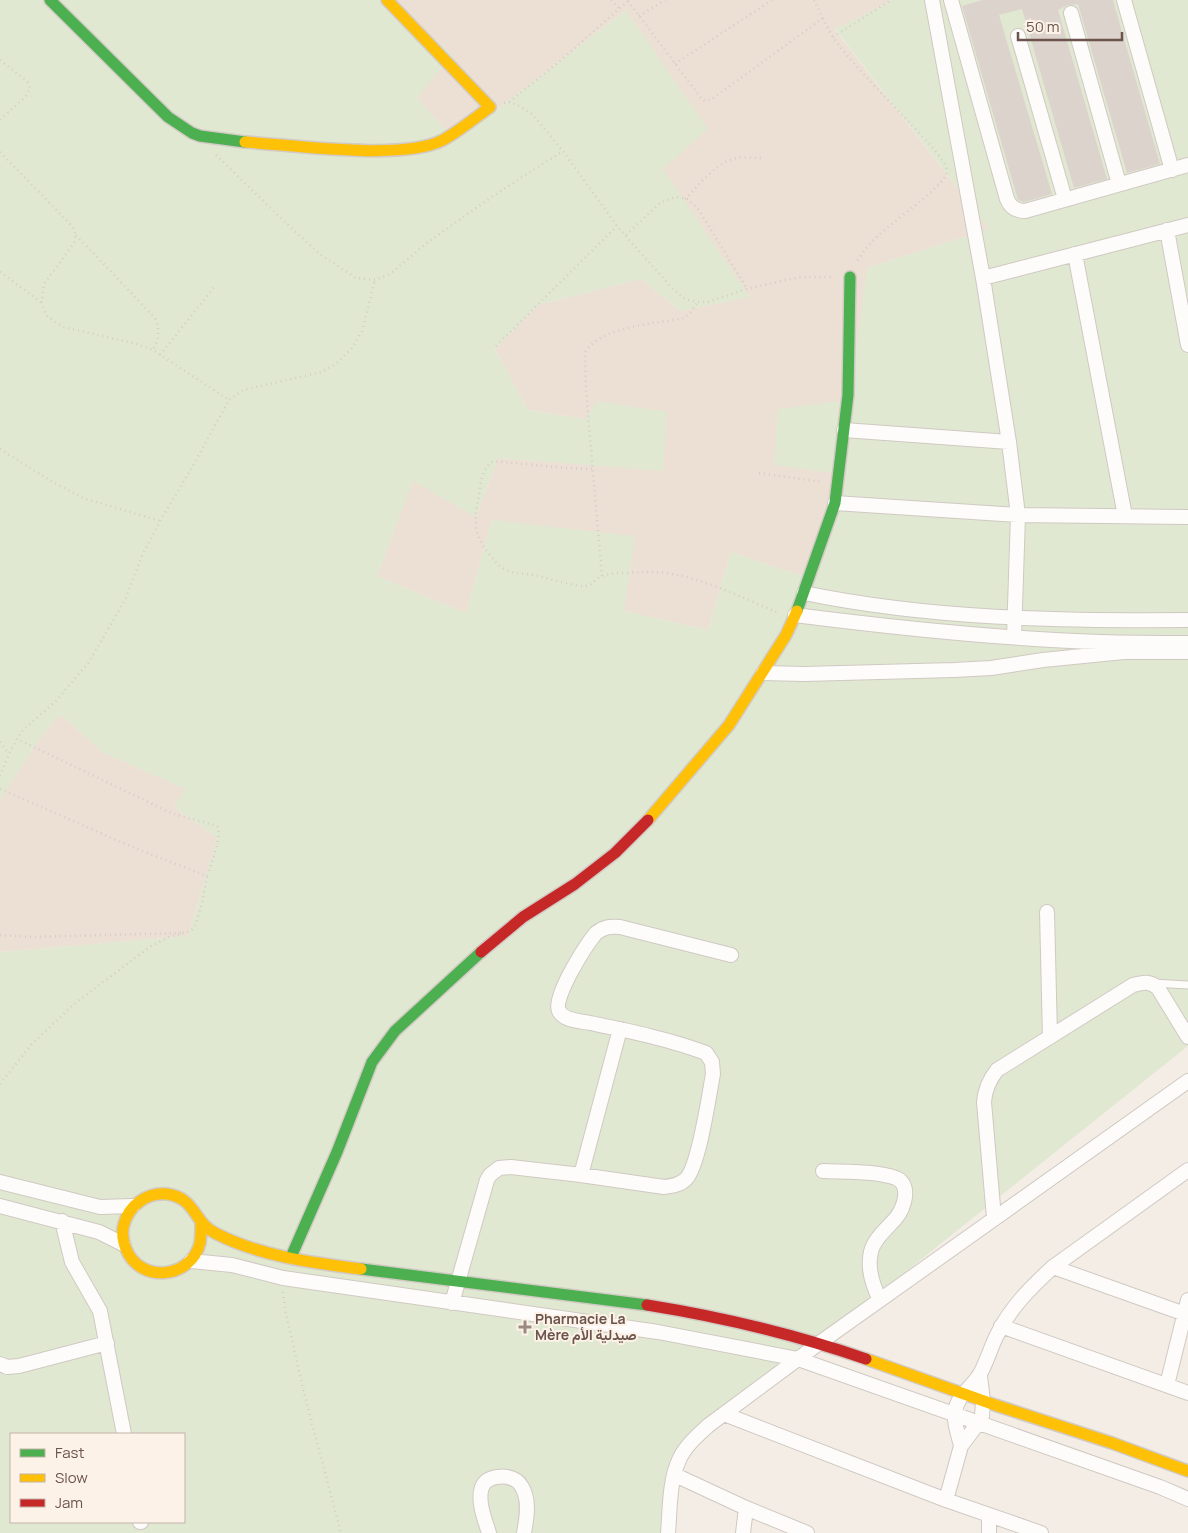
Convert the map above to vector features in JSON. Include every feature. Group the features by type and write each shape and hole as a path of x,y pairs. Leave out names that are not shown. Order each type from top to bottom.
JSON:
{"street":[{"path":"50,0 168,117 192,133 200,136 236,141 354,150 404,150 430,145 444,140 490,107 387,0"},
{"path":"932,0 983,278 1009,442 1018,515 1014,637"},
{"path":"951,0 1008,203 1014,209 1024,211 1188,165"},
{"path":"1124,0 1172,170"},
{"path":"1071,13 1119,184"},
{"path":"1018,36 1065,199"},
{"path":"983,278 1188,225"},
{"path":"1167,230 1188,345"},
{"path":"1074,254 1125,516"},
{"path":"291,1257 372,1062 395,1031 516,923 575,884 615,853 635,834 669,797 729,725 763,673 795,617 835,503 848,395 850,277"},
{"path":"844,430 1009,442"},
{"path":"835,503 1018,515 1188,517"},
{"path":"804,592 871,605 1015,617 1188,620"},
{"path":"795,617 1014,637 1101,642 1188,643"},
{"path":"763,673 804,674 954,670 991,668 1043,660 1116,653 1188,652"},
{"path":"1047,912 1050,1037"},
{"path":"452,1303 488,1180 495,1170 503,1167 670,1187 686,1179 695,1162 713,1074 710,1057 696,1049 620,1029 566,1018 558,1010 557,1004 562,989 590,940 602,928 610,926 620,927 731,955"},
{"path":"994,1218 984,1102 985,1092 997,1070 1133,985 1142,982 1151,982 1158,988 1188,1037"},
{"path":"582,1175 620,1029"},
{"path":"668,1533 674,1475 679,1460 686,1449 709,1425 818,1344 1188,1081"},
{"path":"960,1446 954,1414 958,1402 980,1376 1001,1326 1031,1288 1053,1267 1188,1170"},
{"path":"823,1171 895,1178 902,1182 905,1188 901,1211 878,1238 869,1260 873,1283 880,1300"},
{"path":"0,1182 100,1207 133,1206"},
{"path":"165,1194 177,1196 188,1203 196,1213 201,1224 200,1246 191,1261 178,1270 167,1273 145,1270 128,1255 123,1244 122,1231 124,1219 140,1200 152,1195 165,1194"},
{"path":"0,1206 99,1232 123,1244"},
{"path":"62,1222 72,1262 100,1311 124,1433"},
{"path":"201,1224 218,1235 237,1242 291,1257 606,1300 694,1314 776,1332 891,1368 983,1401 1086,1434 1188,1471"},
{"path":"191,1261 232,1265 283,1278 658,1332 798,1359 979,1422 1160,1487 1188,1499"},
{"path":"1053,1267 1186,1307 1167,1385"},
{"path":"1001,1326 1188,1393"},
{"path":"0,1364 8,1367 19,1366 107,1343"},
{"path":"946,1500 960,1446 982,1416 983,1401 980,1376"},
{"path":"724,1414 946,1500 1041,1533"},
{"path":"674,1475 807,1533"},
{"path":"490,1533 483,1513 481,1493 482,1487 486,1482 497,1477 514,1479 524,1492 527,1506 524,1533"},
{"path":"743,1533 746,1508"},
{"path":"989,1533 990,1515"}],"lane":[{"path":"1151,982 1188,985"}],"path":[{"path":"611,0 619,8"},
{"path":"639,16 665,0"},
{"path":"675,64 772,0"},
{"path":"509,102 532,114 564,151 617,226 672,288 685,299 708,302 747,289 802,277 850,277 859,258 871,243 922,200 947,173 944,163 926,140 834,37 814,0"},
{"path":"834,37 891,0"},
{"path":"490,107 509,102 559,62 629,1 701,98 709,100 823,18"},
{"path":"0,60 27,81 30,88 27,95 0,120"},
{"path":"200,136 240,180 321,255 356,278 374,280 390,274 428,242 493,196 564,151"},
{"path":"0,152 72,226 76,234 155,318 158,327 158,339 152,350"},
{"path":"685,198 711,173 726,162 735,158 761,158"},
{"path":"626,235 660,202 676,197 685,198 699,210 747,289"},
{"path":"496,346 617,226"},
{"path":"76,234 74,242 44,284 42,302 46,315 63,327 137,344 152,350 229,400"},
{"path":"0,272 42,302"},
{"path":"0,776 17,739 29,724 56,700 89,662 125,600 142,556 160,521 229,400 243,390 322,372 337,363 352,348 362,331 374,280"},
{"path":"160,355 215,286"},
{"path":"602,576 586,391 585,352 594,342 608,334 687,317 697,302"},
{"path":"0,449 51,481 83,498 160,521"},
{"path":"592,469 494,460 490,462 485,470 477,505 476,530 481,545 503,569 510,571 579,586 590,586 602,576 659,572 704,583 795,617"},
{"path":"759,473 838,484"},
{"path":"0,1084 31,1045 74,1004 151,946 169,937 187,933 196,926 207,876 220,832 217,826 171,813 17,739"},
{"path":"0,742 9,754"},
{"path":"0,790 137,849 207,876"},
{"path":"0,934 31,937 187,933"},
{"path":"283,1278 283,1298 303,1389 341,1533"}],"shaded area":[{"path":"392,0 892,0 835,30 989,229 867,268 848,475 811,579 731,552 708,630 624,611 492,520 466,613 377,576 413,480 476,517 498,458 663,470 586,419 528,410 495,349 538,305 641,279 681,311 749,297 662,169 626,10 456,141 417,98"},
{"path":"60,714 104,753 186,789 174,807 217,838 188,936 0,952 0,800 36,743"}],"green space":[{"path":"0,0 392,0 452,55 417,98 456,141 626,10 708,129 663,169 750,297 681,311 641,279 538,305 495,349 528,410 586,419 597,401 667,412 663,471 498,458 476,517 413,481 377,576 466,613 492,520 635,536 624,611 708,630 731,552 811,579 847,475 774,465 778,409 850,400 867,268 989,229 835,29 892,0 1188,0 1188,1046 674,1457 664,1533 0,1533 0,952 188,936 217,838 174,807 185,789 104,753 60,714 36,743 0,800"}],"building":[{"path":"982,0 1113,0 1160,164 1127,173 1078,4 1068,5 1058,10 1107,179 1074,188 1022,9 999,15 1052,194 1024,202 1018,200 962,6"}],"traffic: fast":[{"path":"50,0 168,117 192,133 200,136 245,142"},
{"path":"797,611 835,503 848,395 850,277"},
{"path":"291,1257 337,1152 372,1062 395,1031 481,952"},
{"path":"361,1269 647,1305"}],"traffic: slow":[{"path":"245,142 347,150 402,150 425,146 443,140 490,107 387,0"},
{"path":"648,820 729,725 786,635 797,611"},
{"path":"201,1224 200,1243 195,1255 187,1264 165,1273 153,1272 142,1268 133,1260 123,1240 124,1224 130,1211 146,1198 153,1195 167,1194 184,1200 202,1223 215,1233 232,1241 286,1257 361,1269"},
{"path":"866,1359 1188,1471"}],"traffic: jam":[{"path":"481,952 523,917 575,884 615,853 648,820"},
{"path":"647,1305 758,1327 866,1359"}],"place":[{"name":"Pharmacie La Mère صيدلية الأم","path":"525,1327"}]}
